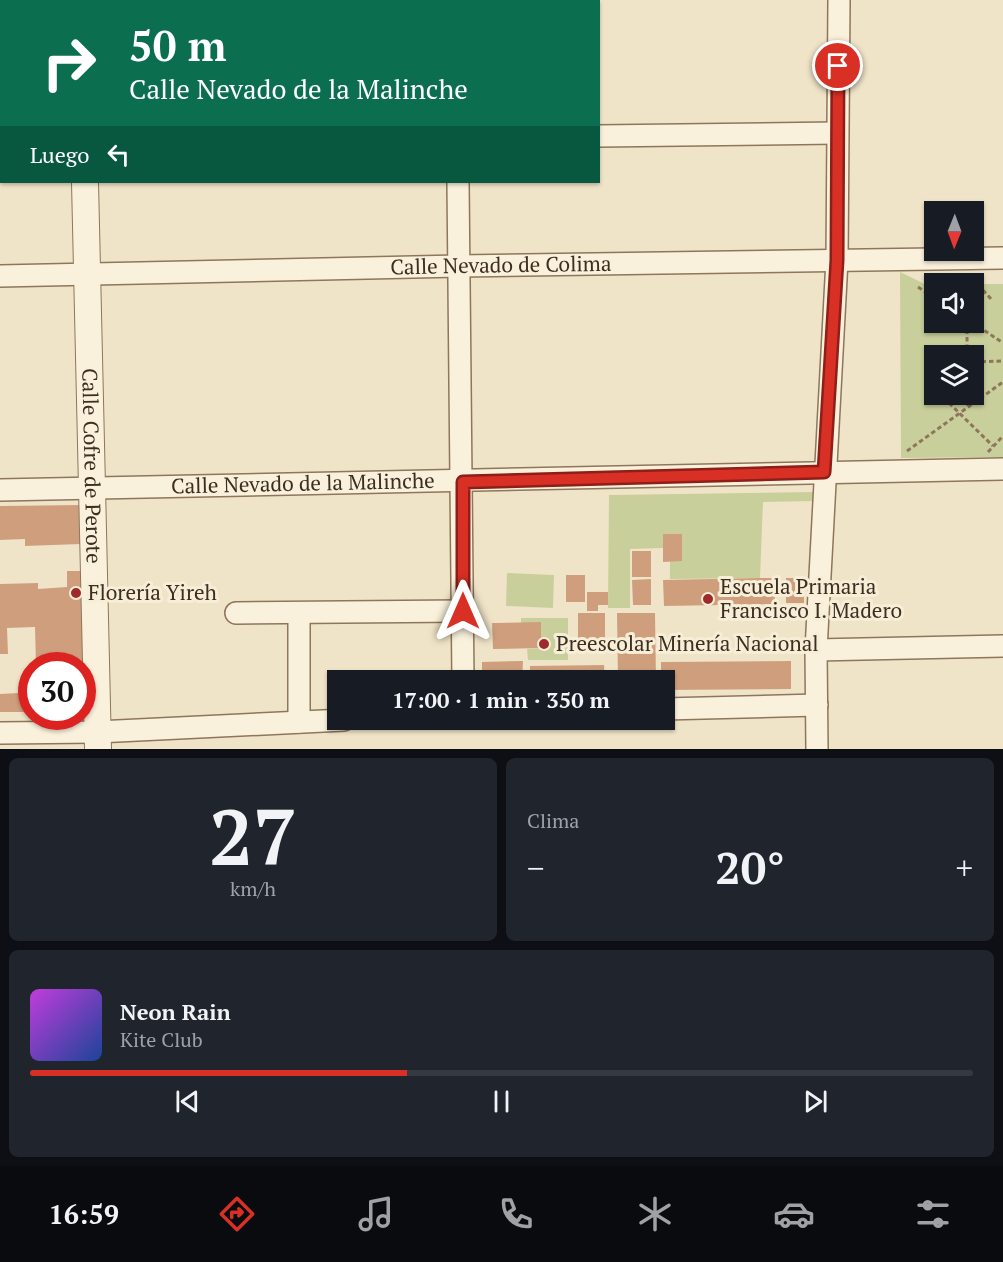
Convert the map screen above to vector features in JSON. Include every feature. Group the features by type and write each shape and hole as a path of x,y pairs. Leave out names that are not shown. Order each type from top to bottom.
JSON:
{"street":[{"path":"817,749 816,650 837,260 839,0"},
{"path":"600,136 837,133"},
{"name":"Calle Cofre de Perote","path":"85,183 97,741"},
{"path":"458,183 463,482 463,670"},
{"name":"Calle Nevado de Colima","path":"0,276 1003,258"},
{"name":"Calle Nevado de la Malinche","path":"0,490 1003,469"},
{"path":"236,613 463,611"},
{"path":"299,613 299,722"},
{"path":"816,650 1003,646"},
{"path":"675,710 817,705"},
{"path":"0,733 97,741 327,721"}],"path":[{"path":"918,287 924,291"},
{"path":"984,291 992,300"},
{"path":"984,330 1003,343"},
{"path":"984,362 1003,361"},
{"path":"908,451 1003,382"},
{"path":"951,405 993,446"},
{"path":"986,454 1003,436"}],"green space":[{"path":"900,272 924,284 924,333 984,333 984,284 1003,284 1003,457 901,458"},
{"path":"814,492 813,501 763,502 760,578 670,579 670,561 682,561 682,535 663,534 663,548 630,549 630,608 608,608 609,495"},
{"path":"507,573 554,575 553,608 506,606"},
{"path":"521,618 568,618 568,660 528,660 527,649 541,648 541,623 521,623"}],"building":[{"path":"80,505 81,544 25,546 25,539 0,540 0,506"},
{"path":"663,534 682,534 682,561 663,562"},
{"path":"632,551 651,551 651,577 632,577"},
{"path":"67,571 82,571 85,652 36,652 35,627 7,628 8,654 0,654 0,584 38,583 38,589 67,587"},
{"path":"566,575 585,575 585,602 566,602"},
{"path":"774,578 775,604 664,606 663,580"},
{"path":"786,578 804,578 804,603 786,603"},
{"path":"651,579 651,605 633,605 632,580"},
{"path":"587,592 608,592 608,605 598,605 598,611 587,611"},
{"path":"578,613 605,613 605,646 578,646"},
{"path":"617,613 655,613 656,670 618,670"},
{"path":"541,622 541,648 493,649 492,623"},
{"path":"523,661 523,670 482,670 482,662"},
{"path":"791,661 791,689 675,690 675,670 661,670 661,662"},
{"path":"604,665 604,670 530,670 530,666"},
{"path":"18,693 18,712 0,712 0,694"}],"place":[{"name":"Florería Yireh","path":"76,593"},
{"name":"Escuela Primaria Francisco I. Madero","path":"708,599"},
{"name":"Preescolar Minería Nacional","path":"544,644"}],"route":[{"path":"463,611 463,482 824,472 837,260 838,66"}]}
